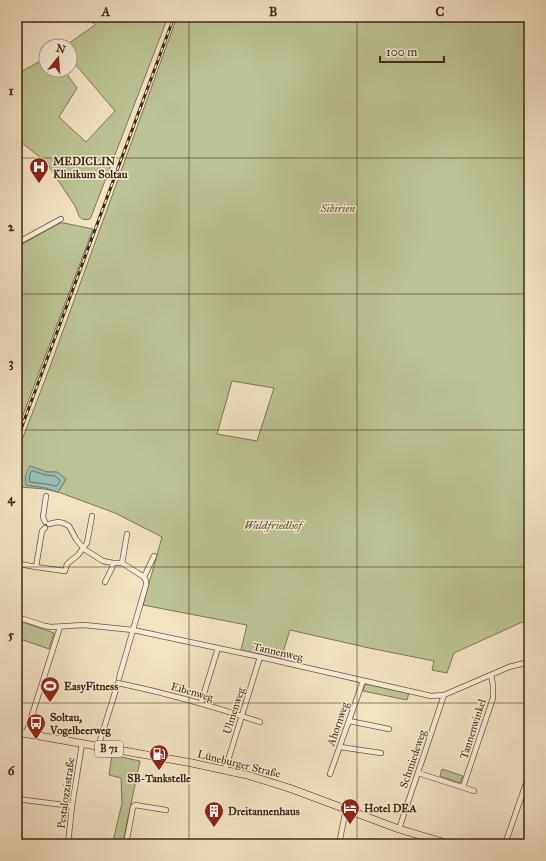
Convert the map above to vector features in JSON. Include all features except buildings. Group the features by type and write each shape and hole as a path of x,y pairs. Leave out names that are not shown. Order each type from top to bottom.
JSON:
{"main road":[{"name":"Lüneburger Straße","path":"17,732 225,770 260,778 445,843"}],"street":[{"path":"17,243 61,219"},
{"path":"36,567 42,532 45,528 48,528 43,517 46,496"},
{"path":"20,564 65,570 67,564 84,549 87,543 92,516"},
{"path":"47,523 58,522 69,526 76,539 84,549 103,561 112,564 122,563 144,577 146,581 98,747"},
{"path":"122,563 126,534"},
{"path":"144,577 154,556"},
{"path":"105,582 112,568 112,564"},
{"name":"Tannenweg","path":"17,617 45,626 60,627 84,625 133,630 431,696 444,695 508,667 529,662"},
{"path":"26,734 60,627"},
{"path":"201,703 218,648"},
{"name":"Ulmenweg","path":"225,770 260,657"},
{"name":"Tannenwinkel","path":"463,787 493,698 491,674"},
{"name":"Eibenweg","path":"118,680 201,703 260,722"},
{"name":"Ahornweg","path":"330,774 363,681"},
{"name":"Schmiedeweg","path":"399,828 444,695"},
{"path":"349,721 389,729"},
{"name":"Pestalozzistraße","path":"68,844 72,806 82,744"},
{"path":"340,747 381,753"},
{"path":"418,773 474,791"},
{"path":"505,844 529,775"},
{"path":"17,800 72,806"},
{"path":"126,844 133,807 135,805 166,810"},
{"path":"339,844 346,809"}],"green space":[{"path":"88,17 168,17 91,217 90,219 86,220 80,217 75,206 46,162 17,139 17,74 38,62 38,78 70,78 77,88 59,117 86,142 115,111 78,67 78,38 76,38 95,25"},
{"name":"Sibirien","path":"177,17 529,17 529,619 454,653 447,673 432,670 434,661 290,630 281,659 241,650 247,625 143,605 162,537 115,513 61,493 45,489 20,487 17,511 17,453","holes":["232,381 274,388 257,441 217,434","30,466 47,472 57,472 66,479 58,492 46,488 26,485"]},
{"path":"60,223 93,229 17,431 17,247"},
{"path":"17,620 54,633 49,649 17,638"},
{"path":"365,684 409,693 407,700 363,691"},
{"path":"112,755 140,761 123,842 113,841 122,803 121,778 109,775"},
{"path":"442,769 463,776 460,783 440,776"}],"water":[{"path":"30,466 47,472 57,472 66,479 58,492 46,488 26,485 26,475"}],"railway":[{"path":"17,440 174,17"}],"place":[{"name":"MEDICLIN Klinikum Soltau","path":"39,184"},
{"name":"EasyFitness","path":"50,703"},
{"name":"Soltau, Vogelbeerweg","path":"36,740"},
{"name":"SB-Tankstelle","path":"159,771"},
{"name":"Hotel DEA","path":"350,825"},
{"name":"Dreitannenhaus","path":"214,828"}],"park label":[{"name":"Waldfriedhof","path":"273,525"}]}
